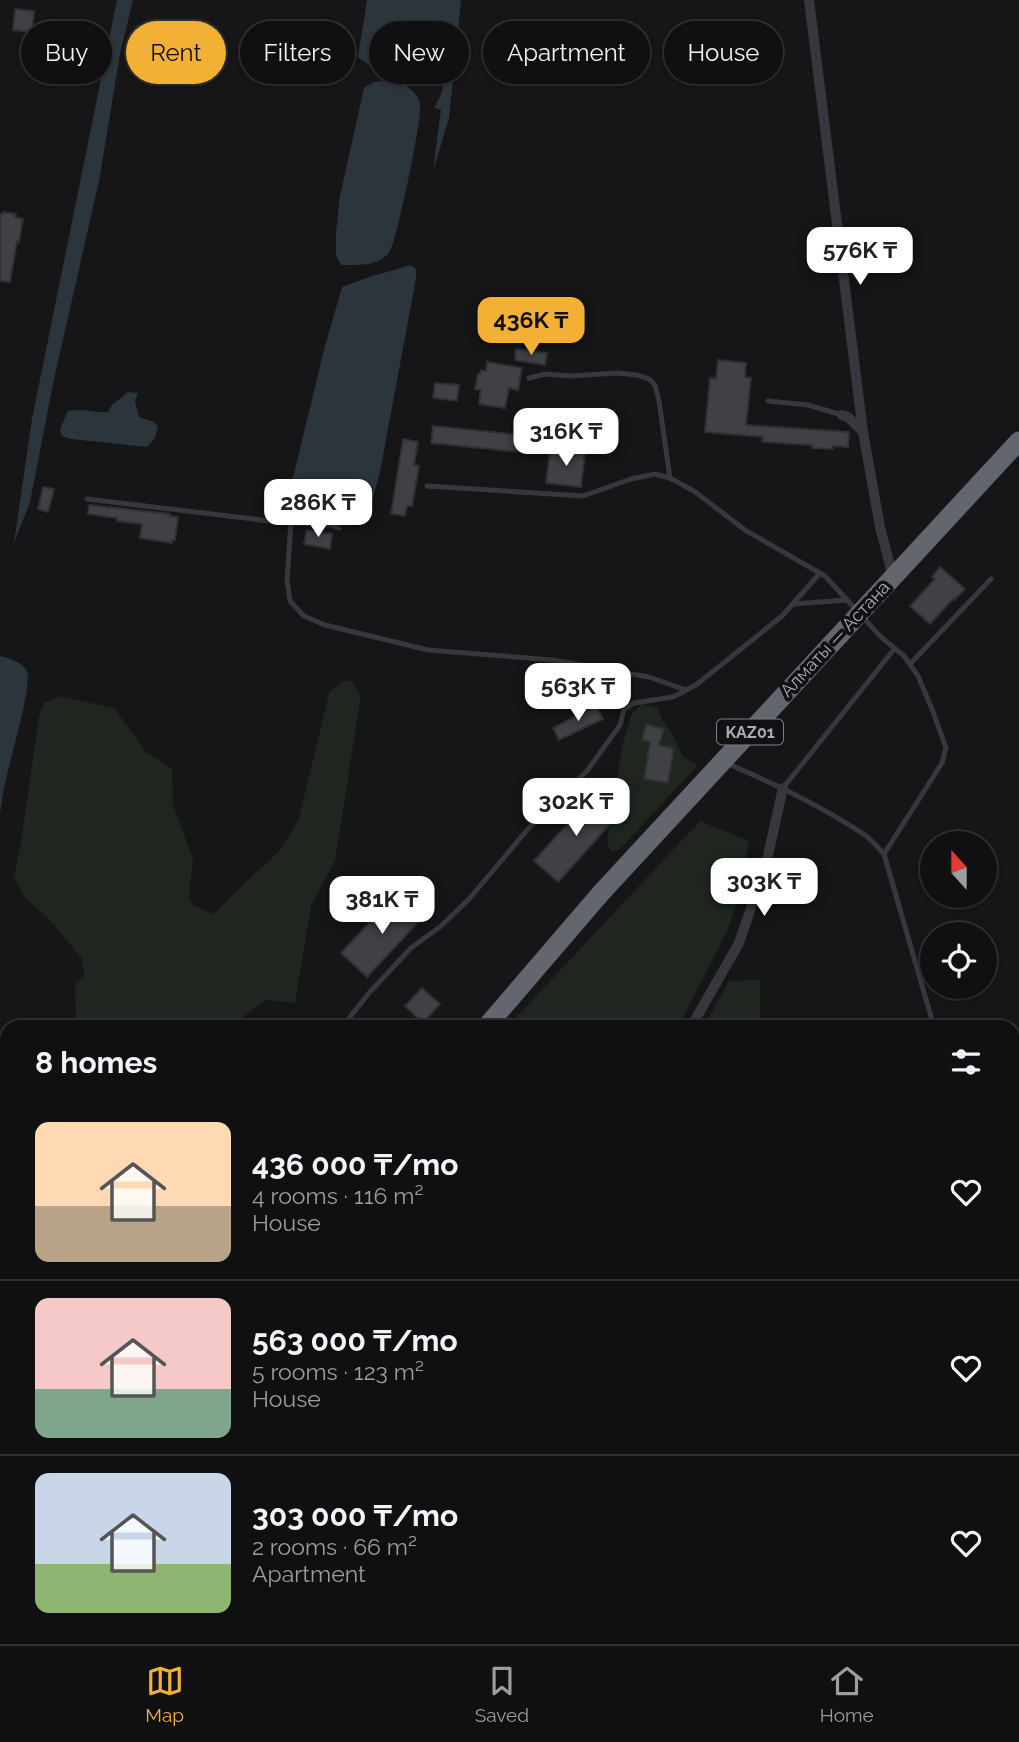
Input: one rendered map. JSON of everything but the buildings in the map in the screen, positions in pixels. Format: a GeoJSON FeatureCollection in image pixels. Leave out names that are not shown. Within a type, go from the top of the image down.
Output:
{"type":"FeatureCollection","features":[{"type":"Feature","properties":{"kind":"highway","name":"Алматы — Астана"},"geometry":{"type":"LineString","coordinates":[[492,1020],[601,893],[722,761],[853,607],[893,577],[1019,441]]}},
{"type":"Feature","properties":{"kind":"street"},"geometry":{"type":"LineString","coordinates":[[809,0],[863,432],[880,527],[893,577]]}},
{"type":"Feature","properties":{"kind":"street"},"geometry":{"type":"LineString","coordinates":[[842,415],[848,417],[863,432]]}},
{"type":"Feature","properties":{"kind":"street"},"geometry":{"type":"LineString","coordinates":[[695,1020],[739,943],[766,864],[783,788]]}},
{"type":"Feature","properties":{"kind":"lane"},"geometry":{"type":"LineString","coordinates":[[529,378],[545,374],[570,376],[618,373],[649,379],[655,385],[659,401],[670,478]]}},
{"type":"Feature","properties":{"kind":"lane"},"geometry":{"type":"LineString","coordinates":[[768,401],[808,405],[842,415]]}},
{"type":"Feature","properties":{"kind":"lane"},"geometry":{"type":"LineString","coordinates":[[427,486],[583,496],[631,479],[655,474],[670,478],[694,491],[745,530],[825,576],[881,637],[904,656],[918,676],[946,748],[942,763],[884,854]]}},
{"type":"Feature","properties":{"kind":"lane"},"geometry":{"type":"LineString","coordinates":[[88,499],[339,528]]}},
{"type":"Feature","properties":{"kind":"lane"},"geometry":{"type":"LineString","coordinates":[[291,522],[287,580],[290,601],[304,616],[325,625],[428,650],[554,660],[649,677],[685,690]]}},
{"type":"Feature","properties":{"kind":"lane"},"geometry":{"type":"LineString","coordinates":[[348,1020],[411,948],[441,926],[469,899],[528,829],[587,771],[620,725],[624,709],[634,703],[673,697],[696,685],[782,616],[820,573]]}},
{"type":"Feature","properties":{"kind":"lane"},"geometry":{"type":"LineString","coordinates":[[909,664],[991,579]]}},
{"type":"Feature","properties":{"kind":"lane"},"geometry":{"type":"LineString","coordinates":[[793,604],[853,607]]}},
{"type":"Feature","properties":{"kind":"lane"},"geometry":{"type":"LineString","coordinates":[[783,788],[895,648]]}},
{"type":"Feature","properties":{"kind":"lane"},"geometry":{"type":"LineString","coordinates":[[722,761],[783,788],[867,836],[884,854],[932,1020]]}},
{"type":"Feature","properties":{"kind":"shaded area"},"geometry":{"type":"Polygon","coordinates":[[[117,0],[133,0],[126,21],[99,181],[54,379],[30,502],[14,543],[32,419],[100,84],[112,84],[112,25],[117,0]]]}},
{"type":"Feature","properties":{"kind":"shaded area"},"geometry":{"type":"Polygon","coordinates":[[[367,0],[461,0],[459,21],[369,21],[369,64],[358,57],[367,0]]]}},
{"type":"Feature","properties":{"kind":"shaded area"},"geometry":{"type":"Polygon","coordinates":[[[371,84],[402,84],[418,99],[420,113],[403,203],[390,251],[379,261],[341,265],[336,255],[340,196],[364,88],[371,84]]]}},
{"type":"Feature","properties":{"kind":"shaded area"},"geometry":{"type":"Polygon","coordinates":[[[442,84],[452,84],[449,118],[433,171],[441,110],[434,108],[442,84]]]}},
{"type":"Feature","properties":{"kind":"shaded area"},"geometry":{"type":"Polygon","coordinates":[[[411,265],[416,269],[416,278],[380,472],[371,506],[359,501],[316,499],[305,511],[297,511],[288,498],[342,287],[411,265]]]}},
{"type":"Feature","properties":{"kind":"shaded area"},"geometry":{"type":"Polygon","coordinates":[[[128,392],[138,393],[135,401],[139,417],[158,426],[155,438],[147,447],[62,436],[60,429],[68,411],[108,412],[112,405],[128,392]]]}},
{"type":"Feature","properties":{"kind":"shaded area"},"geometry":{"type":"Polygon","coordinates":[[[0,656],[23,666],[28,680],[0,813],[0,656]]]}},
{"type":"Feature","properties":{"kind":"shaded area"},"geometry":{"type":"Polygon","coordinates":[[[342,681],[351,681],[361,695],[335,861],[311,906],[295,1003],[265,1000],[237,1020],[76,1020],[75,984],[84,976],[82,959],[48,918],[24,897],[14,876],[39,716],[44,703],[59,696],[114,708],[146,752],[172,769],[173,805],[193,859],[189,895],[193,905],[213,914],[282,848],[299,818],[329,693],[342,681]]]}},
{"type":"Feature","properties":{"kind":"shaded area"},"geometry":{"type":"Polygon","coordinates":[[[642,704],[658,708],[683,757],[698,765],[620,849],[611,852],[607,842],[623,742],[632,713],[642,704]]]}},
{"type":"Feature","properties":{"kind":"shaded area"},"geometry":{"type":"Polygon","coordinates":[[[700,821],[749,841],[741,890],[727,932],[682,1020],[514,1020],[700,821]]]}},
{"type":"Feature","properties":{"kind":"shaded area"},"geometry":{"type":"Polygon","coordinates":[[[760,980],[760,1020],[708,1020],[729,981],[760,980]]]}}]}
